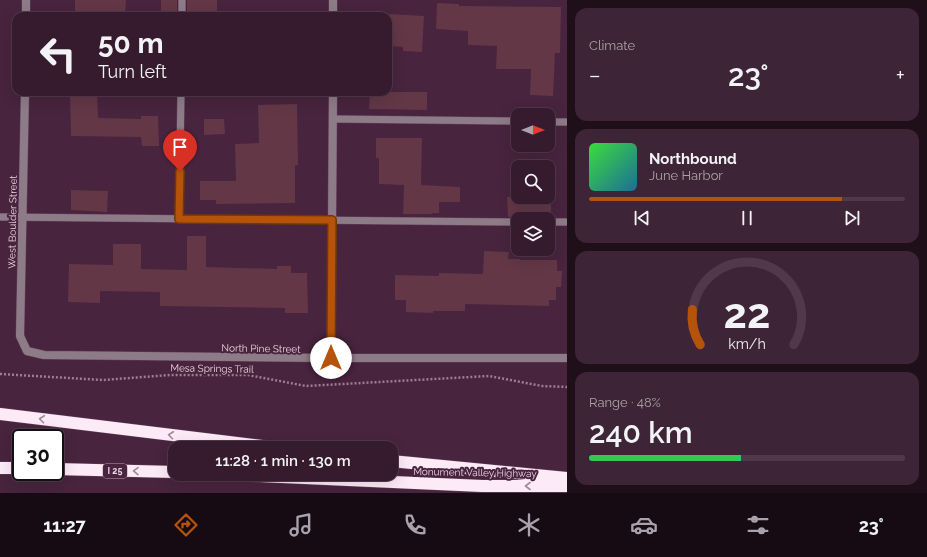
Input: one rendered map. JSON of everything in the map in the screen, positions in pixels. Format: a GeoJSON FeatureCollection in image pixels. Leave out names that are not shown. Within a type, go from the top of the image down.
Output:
{"type":"FeatureCollection","features":[{"type":"Feature","properties":{"kind":"highway"},"geometry":{"type":"LineString","coordinates":[[0,414],[222,441]]}},
{"type":"Feature","properties":{"kind":"highway"},"geometry":{"type":"LineString","coordinates":[[398,461],[567,478]]}},
{"type":"Feature","properties":{"kind":"highway"},"geometry":{"type":"LineString","coordinates":[[0,468],[12,468]]}},
{"type":"Feature","properties":{"kind":"highway","name":"I 25"},"geometry":{"type":"LineString","coordinates":[[64,469],[168,472]]}},
{"type":"Feature","properties":{"kind":"highway","name":"Monument Valley Highway"},"geometry":{"type":"LineString","coordinates":[[371,481],[482,486],[567,486]]}},
{"type":"Feature","properties":{"kind":"street"},"geometry":{"type":"LineString","coordinates":[[26,0],[26,12]]}},
{"type":"Feature","properties":{"kind":"street"},"geometry":{"type":"LineString","coordinates":[[333,0],[333,12]]}},
{"type":"Feature","properties":{"kind":"street","name":"West Boulder Street"},"geometry":{"type":"LineString","coordinates":[[25,96],[20,336],[27,351]]}},
{"type":"Feature","properties":{"kind":"street"},"geometry":{"type":"LineString","coordinates":[[331,358],[333,96]]}},
{"type":"Feature","properties":{"kind":"street","name":"North Pine Street"},"geometry":{"type":"LineString","coordinates":[[27,351],[44,355],[331,358],[567,358]]}},
{"type":"Feature","properties":{"kind":"lane"},"geometry":{"type":"LineString","coordinates":[[182,0],[182,12]]}},
{"type":"Feature","properties":{"kind":"lane"},"geometry":{"type":"LineString","coordinates":[[179,219],[181,96]]}},
{"type":"Feature","properties":{"kind":"lane"},"geometry":{"type":"LineString","coordinates":[[333,119],[511,121]]}},
{"type":"Feature","properties":{"kind":"lane"},"geometry":{"type":"LineString","coordinates":[[555,122],[567,122]]}},
{"type":"Feature","properties":{"kind":"lane"},"geometry":{"type":"LineString","coordinates":[[0,217],[511,222]]}},
{"type":"Feature","properties":{"kind":"lane"},"geometry":{"type":"LineString","coordinates":[[555,222],[567,222]]}},
{"type":"Feature","properties":{"kind":"path","name":"Mesa Springs Trail"},"geometry":{"type":"LineString","coordinates":[[0,374],[103,380],[170,375],[248,375],[306,386],[489,376],[542,386],[567,387]]}},
{"type":"Feature","properties":{"kind":"building"},"geometry":{"type":"Polygon","coordinates":[[[75,0],[126,0],[125,12],[75,12],[75,0]]]}},
{"type":"Feature","properties":{"kind":"building"},"geometry":{"type":"Polygon","coordinates":[[[161,0],[177,0],[177,12],[161,12],[161,0]]]}},
{"type":"Feature","properties":{"kind":"building"},"geometry":{"type":"Polygon","coordinates":[[[187,0],[217,0],[217,12],[187,12],[187,0]]]}},
{"type":"Feature","properties":{"kind":"building"},"geometry":{"type":"Polygon","coordinates":[[[437,3],[459,4],[459,6],[561,7],[560,53],[555,53],[553,96],[530,95],[531,69],[496,69],[497,46],[468,45],[468,31],[436,29],[437,3]]]}},
{"type":"Feature","properties":{"kind":"building"},"geometry":{"type":"Polygon","coordinates":[[[392,14],[424,16],[422,52],[403,51],[403,47],[392,46],[392,14]]]}},
{"type":"Feature","properties":{"kind":"building"},"geometry":{"type":"Polygon","coordinates":[[[392,92],[427,92],[427,110],[369,109],[370,96],[392,96],[392,92]]]}},
{"type":"Feature","properties":{"kind":"building"},"geometry":{"type":"Polygon","coordinates":[[[70,96],[97,96],[98,118],[141,119],[141,116],[158,116],[159,146],[142,146],[141,137],[71,136],[70,96]]]}},
{"type":"Feature","properties":{"kind":"building"},"geometry":{"type":"Polygon","coordinates":[[[297,104],[298,165],[295,165],[295,203],[216,204],[216,200],[200,200],[200,181],[236,181],[235,144],[259,143],[258,105],[297,104]]]}},
{"type":"Feature","properties":{"kind":"building"},"geometry":{"type":"Polygon","coordinates":[[[204,119],[224,119],[225,134],[204,135],[204,119]]]}},
{"type":"Feature","properties":{"kind":"building"},"geometry":{"type":"Polygon","coordinates":[[[376,138],[422,138],[421,185],[460,187],[460,202],[439,202],[439,213],[403,214],[404,185],[379,184],[379,158],[376,158],[376,138]]]}},
{"type":"Feature","properties":{"kind":"building"},"geometry":{"type":"Polygon","coordinates":[[[71,190],[108,191],[107,212],[71,210],[71,190]]]}},
{"type":"Feature","properties":{"kind":"building"},"geometry":{"type":"Polygon","coordinates":[[[507,197],[511,197],[511,204],[551,204],[551,212],[511,212],[511,217],[508,217],[507,197]]]}},
{"type":"Feature","properties":{"kind":"building"},"geometry":{"type":"Polygon","coordinates":[[[187,236],[206,236],[206,267],[277,269],[277,266],[291,266],[291,273],[307,273],[308,313],[285,313],[285,308],[160,306],[160,292],[100,291],[100,303],[68,302],[69,264],[113,265],[113,244],[141,244],[141,269],[187,270],[187,236]]]}},
{"type":"Feature","properties":{"kind":"building"},"geometry":{"type":"Polygon","coordinates":[[[484,251],[509,252],[508,259],[557,260],[557,271],[562,271],[561,287],[556,287],[556,300],[549,300],[549,306],[465,304],[465,311],[433,311],[433,313],[406,312],[406,300],[395,300],[395,275],[439,276],[439,273],[483,274],[484,251]]]}},
{"type":"Feature","properties":{"kind":"route"},"geometry":{"type":"LineString","coordinates":[[180,171],[179,219],[332,220],[331,358]]}}]}
